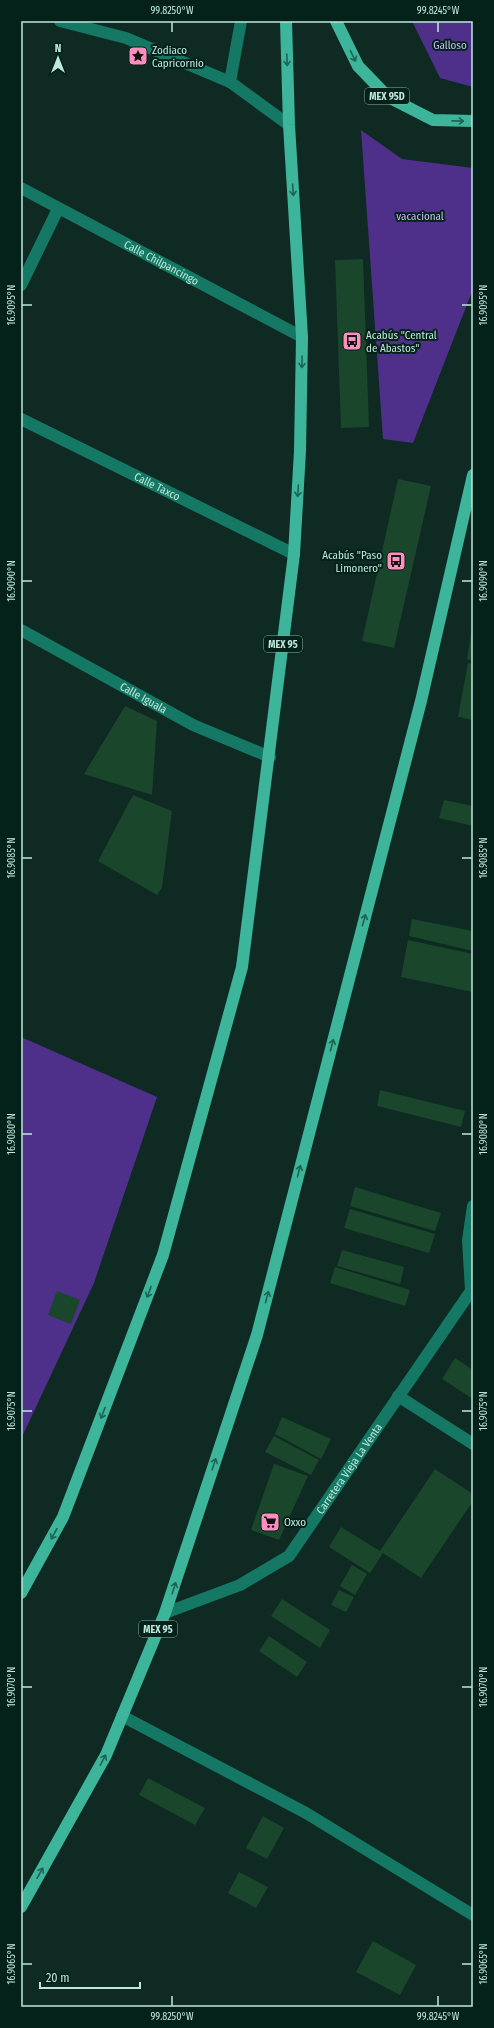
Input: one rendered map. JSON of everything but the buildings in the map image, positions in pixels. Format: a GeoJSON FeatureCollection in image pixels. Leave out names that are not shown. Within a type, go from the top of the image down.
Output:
{"type":"FeatureCollection","features":[{"type":"Feature","properties":{"kind":"highway","name":"MEX 95"},"geometry":{"type":"LineString","coordinates":[[21,1594],[63,1517],[163,1255],[242,967],[270,757],[294,554],[300,451],[302,337],[289,125],[286,21]]}},
{"type":"Feature","properties":{"kind":"highway","name":"MEX 95D"},"geometry":{"type":"LineString","coordinates":[[336,21],[358,66],[388,97],[433,120],[473,121]]}},
{"type":"Feature","properties":{"kind":"highway","name":"MEX 95"},"geometry":{"type":"LineString","coordinates":[[21,1908],[106,1755],[165,1613],[257,1335],[421,701],[473,475]]}},
{"type":"Feature","properties":{"kind":"street"},"geometry":{"type":"LineString","coordinates":[[60,21],[126,38],[230,82],[289,125]]}},
{"type":"Feature","properties":{"kind":"street"},"geometry":{"type":"LineString","coordinates":[[230,82],[241,21]]}},
{"type":"Feature","properties":{"kind":"street","name":"Calle Chilpancingo"},"geometry":{"type":"LineString","coordinates":[[21,188],[58,209],[302,337]]}},
{"type":"Feature","properties":{"kind":"street"},"geometry":{"type":"LineString","coordinates":[[21,285],[58,209]]}},
{"type":"Feature","properties":{"kind":"street","name":"Calle Taxco"},"geometry":{"type":"LineString","coordinates":[[21,418],[294,554]]}},
{"type":"Feature","properties":{"kind":"street","name":"Calle Iguala"},"geometry":{"type":"LineString","coordinates":[[21,630],[192,724],[270,757]]}},
{"type":"Feature","properties":{"kind":"street"},"geometry":{"type":"LineString","coordinates":[[472,1289],[468,1240],[473,1206]]}},
{"type":"Feature","properties":{"kind":"street","name":"Carretera Vieja La Venta"},"geometry":{"type":"LineString","coordinates":[[165,1613],[240,1585],[289,1556],[472,1289]]}},
{"type":"Feature","properties":{"kind":"street"},"geometry":{"type":"LineString","coordinates":[[398,1396],[473,1444]]}},
{"type":"Feature","properties":{"kind":"street"},"geometry":{"type":"LineString","coordinates":[[122,1716],[306,1813],[473,1915]]}},
{"type":"Feature","properties":{"kind":"green space","name":"Galloso"},"geometry":{"type":"Polygon","coordinates":[[[412,21],[473,21],[473,87],[440,78],[412,21]]]}},
{"type":"Feature","properties":{"kind":"green space","name":"vacacional"},"geometry":{"type":"Polygon","coordinates":[[[361,130],[402,159],[473,168],[473,289],[413,443],[383,439],[361,130]]]}},
{"type":"Feature","properties":{"kind":"green space"},"geometry":{"type":"Polygon","coordinates":[[[21,1037],[157,1097],[94,1283],[21,1439],[21,1037]]]}},
{"type":"Feature","properties":{"kind":"place","name":"Zodiaco Capricornio"},"geometry":{"type":"Point","coordinates":[138,56]}},
{"type":"Feature","properties":{"kind":"place","name":"Acabús \"Central de Abastos\""},"geometry":{"type":"Point","coordinates":[352,341]}},
{"type":"Feature","properties":{"kind":"place","name":"Acabús \"Paso Limonero\""},"geometry":{"type":"Point","coordinates":[396,561]}},
{"type":"Feature","properties":{"kind":"place","name":"Oxxo"},"geometry":{"type":"Point","coordinates":[270,1522]}}]}
